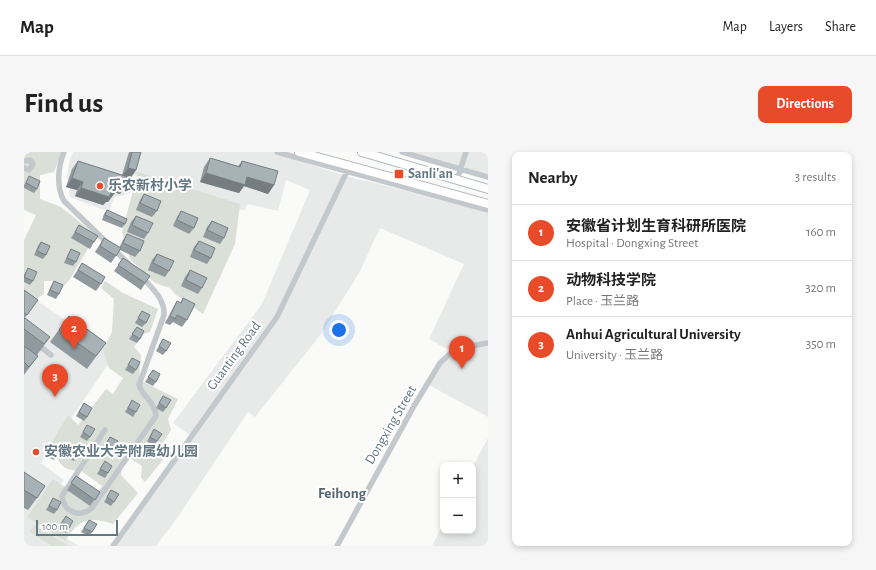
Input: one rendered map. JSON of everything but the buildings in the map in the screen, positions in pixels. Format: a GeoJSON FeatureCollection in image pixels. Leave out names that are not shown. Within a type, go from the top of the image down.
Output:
{"type":"FeatureCollection","features":[{"type":"Feature","properties":{"kind":"highway"},"geometry":{"type":"LineString","coordinates":[[299,152],[349,169],[488,204]]}},
{"type":"Feature","properties":{"kind":"highway"},"geometry":{"type":"LineString","coordinates":[[362,152],[488,189]]}},
{"type":"Feature","properties":{"kind":"street"},"geometry":{"type":"LineString","coordinates":[[64,152],[60,173],[59,192],[64,201],[135,269]]}},
{"type":"Feature","properties":{"kind":"street"},"geometry":{"type":"LineString","coordinates":[[277,152],[349,169],[488,210]]}},
{"type":"Feature","properties":{"kind":"street"},"geometry":{"type":"LineString","coordinates":[[402,152],[488,177]]}},
{"type":"Feature","properties":{"kind":"street"},"geometry":{"type":"LineString","coordinates":[[457,180],[466,152]]}},
{"type":"Feature","properties":{"kind":"street"},"geometry":{"type":"LineString","coordinates":[[24,161],[30,160],[33,164],[30,170],[24,168]]}},
{"type":"Feature","properties":{"kind":"street","name":"Guanting Road"},"geometry":{"type":"LineString","coordinates":[[112,546],[277,317],[349,169]]}},
{"type":"Feature","properties":{"kind":"street"},"geometry":{"type":"LineString","coordinates":[[105,430],[62,496],[63,502],[73,513],[87,513],[92,508],[156,416],[155,409],[141,391],[139,385],[165,309],[157,293],[140,275]]}},
{"type":"Feature","properties":{"kind":"street"},"geometry":{"type":"LineString","coordinates":[[29,338],[51,355]]}},
{"type":"Feature","properties":{"kind":"street","name":"Dongxing Street"},"geometry":{"type":"LineString","coordinates":[[337,546],[414,406],[440,363],[455,349],[488,343]]}},
{"type":"Feature","properties":{"kind":"shaded area"},"geometry":{"type":"Polygon","coordinates":[[[24,152],[62,152],[54,172],[40,175],[40,199],[61,207],[96,235],[70,279],[62,288],[52,281],[44,281],[44,294],[30,302],[24,298],[24,240],[36,215],[24,210],[24,152]]]}},
{"type":"Feature","properties":{"kind":"shaded area"},"geometry":{"type":"Polygon","coordinates":[[[73,152],[273,152],[346,176],[488,211],[488,417],[427,384],[440,363],[452,352],[429,339],[464,264],[380,228],[359,273],[321,334],[255,417],[248,412],[177,518],[156,546],[113,546],[190,435],[173,423],[262,304],[310,190],[286,180],[278,211],[247,204],[245,211],[133,175],[130,193],[114,198],[109,212],[70,197],[67,179],[69,163],[73,152]]]}},
{"type":"Feature","properties":{"kind":"shaded area"},"geometry":{"type":"Polygon","coordinates":[[[402,152],[488,152],[488,177],[402,152]]]}},
{"type":"Feature","properties":{"kind":"shaded area"},"geometry":{"type":"Polygon","coordinates":[[[138,172],[240,204],[235,244],[203,314],[176,295],[170,288],[155,283],[130,259],[122,232],[138,172]]]}},
{"type":"Feature","properties":{"kind":"shaded area"},"geometry":{"type":"Polygon","coordinates":[[[105,281],[123,293],[158,309],[150,332],[143,334],[134,347],[141,355],[139,380],[178,399],[168,419],[171,430],[159,449],[166,456],[145,482],[141,478],[142,466],[125,455],[122,461],[121,475],[138,493],[113,524],[97,520],[85,521],[75,528],[65,541],[27,517],[53,479],[89,503],[102,486],[80,470],[64,467],[58,460],[50,445],[68,415],[78,425],[106,389],[113,394],[123,378],[109,368],[103,350],[112,332],[114,299],[101,288],[105,281]]]}},
{"type":"Feature","properties":{"kind":"shaded area"},"geometry":{"type":"Polygon","coordinates":[[[24,292],[115,354],[41,463],[64,480],[34,519],[79,546],[24,546],[24,292]]]}},
{"type":"Feature","properties":{"kind":"shaded area"},"geometry":{"type":"Polygon","coordinates":[[[488,438],[488,546],[432,546],[440,530],[440,534],[476,534],[475,462],[488,438]]]}},
{"type":"Feature","properties":{"kind":"shaded area"},"geometry":{"type":"Polygon","coordinates":[[[34,525],[69,546],[52,546],[30,532],[34,525]]]}},
{"type":"Feature","properties":{"kind":"place","name":"Sanli'an"},"geometry":{"type":"Point","coordinates":[399,174]}},
{"type":"Feature","properties":{"kind":"place","name":"乐农新村小学"},"geometry":{"type":"Point","coordinates":[100,186]}},
{"type":"Feature","properties":{"kind":"place","name":"动物科技学院"},"geometry":{"type":"Point","coordinates":[74,349]}},
{"type":"Feature","properties":{"kind":"place","name":"安徽省计划生育科研所医院"},"geometry":{"type":"Point","coordinates":[462,369]}},
{"type":"Feature","properties":{"kind":"place","name":"Anhui Agricultural University"},"geometry":{"type":"Point","coordinates":[55,397]}},
{"type":"Feature","properties":{"kind":"place","name":"安徽农业大学附属幼儿园"},"geometry":{"type":"Point","coordinates":[36,452]}},
{"type":"Feature","properties":{"kind":"district","name":"Feihong"},"geometry":{"type":"Point","coordinates":[342,493]}}]}
